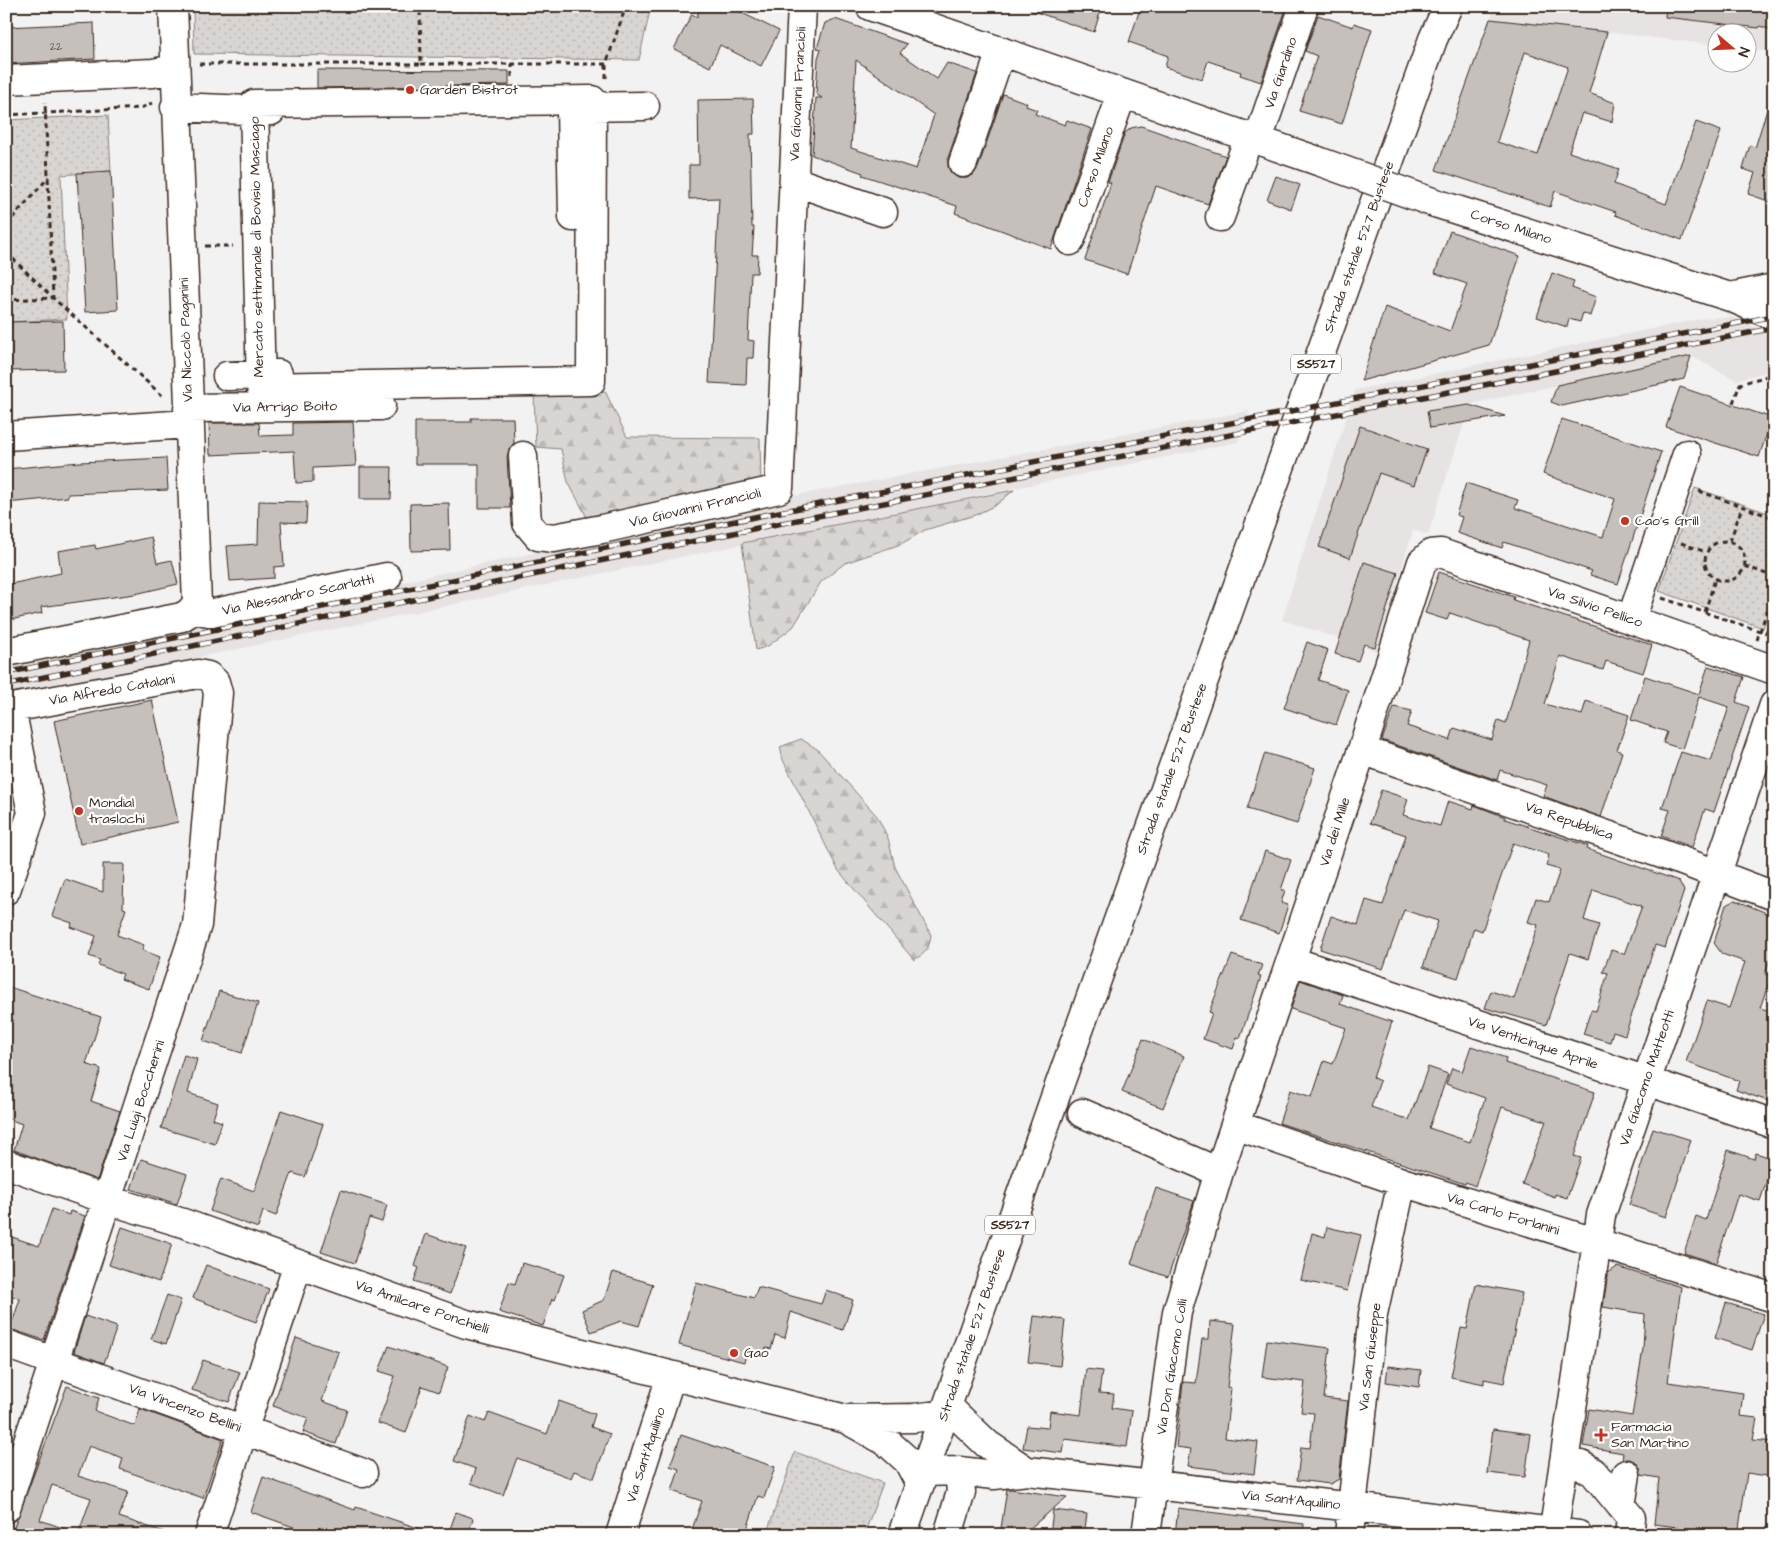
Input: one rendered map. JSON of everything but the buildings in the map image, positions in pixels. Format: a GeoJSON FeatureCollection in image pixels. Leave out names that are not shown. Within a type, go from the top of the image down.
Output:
{"type":"FeatureCollection","features":[{"type":"Feature","properties":{"kind":"street","name":"Via Niccolò Paganini"},"geometry":{"type":"LineString","coordinates":[[173,6],[182,67],[165,105],[189,416],[198,598],[193,609]]}},
{"type":"Feature","properties":{"kind":"street","name":"Via Giovanni Francioli"},"geometry":{"type":"LineString","coordinates":[[523,456],[527,523],[538,536],[554,538],[602,529],[779,489],[802,6]]}},
{"type":"Feature","properties":{"kind":"street","name":"Corso Milano"},"geometry":{"type":"LineString","coordinates":[[870,6],[1435,202],[1730,297],[1774,316]]}},
{"type":"Feature","properties":{"kind":"street","name":"Via Giardino"},"geometry":{"type":"LineString","coordinates":[[1253,138],[1304,6]]}},
{"type":"Feature","properties":{"kind":"street","name":"Strada statale 527 Bustese"},"geometry":{"type":"LineString","coordinates":[[902,1535],[1054,1100],[1321,349],[1433,40],[1448,6]]}},
{"type":"Feature","properties":{"kind":"street"},"geometry":{"type":"LineString","coordinates":[[963,163],[1001,50]]}},
{"type":"Feature","properties":{"kind":"street"},"geometry":{"type":"LineString","coordinates":[[6,80],[153,74],[182,67]]}},
{"type":"Feature","properties":{"kind":"street","name":"Corso Milano"},"geometry":{"type":"LineString","coordinates":[[1070,241],[1122,94]]}},
{"type":"Feature","properties":{"kind":"street","name":"Mercato settimanale di Bovisio Masciago"},"geometry":{"type":"LineString","coordinates":[[592,100],[581,107],[591,381],[261,387],[265,374],[257,245],[259,111],[254,104],[592,100]]}},
{"type":"Feature","properties":{"kind":"street"},"geometry":{"type":"LineString","coordinates":[[165,105],[259,111],[265,374],[227,376]]}},
{"type":"Feature","properties":{"kind":"street"},"geometry":{"type":"LineString","coordinates":[[581,107],[645,106]]}},
{"type":"Feature","properties":{"kind":"street"},"geometry":{"type":"LineString","coordinates":[[1220,217],[1253,138]]}},
{"type":"Feature","properties":{"kind":"street","name":"Via Giovanni Francioli"},"geometry":{"type":"LineString","coordinates":[[794,181],[883,212]]}},
{"type":"Feature","properties":{"kind":"street"},"geometry":{"type":"LineString","coordinates":[[1730,297],[1774,288]]}},
{"type":"Feature","properties":{"kind":"street","name":"Via Arrigo Boito"},"geometry":{"type":"LineString","coordinates":[[6,436],[162,426],[189,416],[381,406]]}},
{"type":"Feature","properties":{"kind":"street"},"geometry":{"type":"LineString","coordinates":[[1631,620],[1687,454]]}},
{"type":"Feature","properties":{"kind":"street","name":"Via Silvio Pellico"},"geometry":{"type":"LineString","coordinates":[[1420,566],[1431,554],[1441,553],[1762,666]]}},
{"type":"Feature","properties":{"kind":"street","name":"Via dei Mille"},"geometry":{"type":"LineString","coordinates":[[1245,1095],[1362,750],[1420,566]]}},
{"type":"Feature","properties":{"kind":"street","name":"Via Alessandro Scarlatti"},"geometry":{"type":"LineString","coordinates":[[6,652],[182,617],[193,609],[214,612],[387,577]]}},
{"type":"Feature","properties":{"kind":"street","name":"Via Alfredo Catalani"},"geometry":{"type":"LineString","coordinates":[[9,709],[198,674],[208,676],[215,682]]}},
{"type":"Feature","properties":{"kind":"street","name":"Via Luigi Boccherini"},"geometry":{"type":"LineString","coordinates":[[6,1508],[56,1362],[197,924],[218,702],[215,682]]}},
{"type":"Feature","properties":{"kind":"street","name":"Via Giacomo Matteotti"},"geometry":{"type":"LineString","coordinates":[[1562,1533],[1564,1462],[1601,1216],[1774,705]]}},
{"type":"Feature","properties":{"kind":"street"},"geometry":{"type":"LineString","coordinates":[[6,890],[32,813],[9,709]]}},
{"type":"Feature","properties":{"kind":"street","name":"Via Repubblica"},"geometry":{"type":"LineString","coordinates":[[1362,750],[1774,896]]}},
{"type":"Feature","properties":{"kind":"street","name":"Via Venticinque Aprile"},"geometry":{"type":"LineString","coordinates":[[1292,961],[1774,1124]]}},
{"type":"Feature","properties":{"kind":"street","name":"Via Don Giacomo Colli"},"geometry":{"type":"LineString","coordinates":[[1146,1535],[1177,1312],[1219,1172],[1245,1095]]}},
{"type":"Feature","properties":{"kind":"street"},"geometry":{"type":"LineString","coordinates":[[1082,1113],[1219,1172]]}},
{"type":"Feature","properties":{"kind":"street","name":"Via Carlo Forlanini"},"geometry":{"type":"LineString","coordinates":[[1235,1125],[1402,1182],[1774,1298]]}},
{"type":"Feature","properties":{"kind":"street","name":"Via Amilcare Ponchielli"},"geometry":{"type":"LineString","coordinates":[[6,1164],[108,1200],[183,1223],[466,1324],[846,1420],[914,1418],[946,1410]]}},
{"type":"Feature","properties":{"kind":"street","name":"Via San Giuseppe"},"geometry":{"type":"LineString","coordinates":[[1349,1535],[1373,1314],[1402,1182]]}},
{"type":"Feature","properties":{"kind":"street"},"geometry":{"type":"LineString","coordinates":[[209,1535],[298,1264]]}},
{"type":"Feature","properties":{"kind":"street","name":"Via Vincenzo Bellini"},"geometry":{"type":"LineString","coordinates":[[6,1344],[363,1473]]}},
{"type":"Feature","properties":{"kind":"street","name":"Via Sant'Aquilino"},"geometry":{"type":"LineString","coordinates":[[620,1535],[672,1376]]}},
{"type":"Feature","properties":{"kind":"street","name":"Via Sant'Aquilino"},"geometry":{"type":"LineString","coordinates":[[946,1410],[987,1444],[1027,1471]]}},
{"type":"Feature","properties":{"kind":"street","name":"Via Amilcare Ponchielli"},"geometry":{"type":"LineString","coordinates":[[846,1420],[894,1448],[922,1478]]}},
{"type":"Feature","properties":{"kind":"street"},"geometry":{"type":"LineString","coordinates":[[1564,1462],[1581,1464],[1593,1472],[1631,1518],[1629,1535]]}},
{"type":"Feature","properties":{"kind":"street"},"geometry":{"type":"LineString","coordinates":[[948,1535],[961,1492],[959,1471]]}},
{"type":"Feature","properties":{"kind":"street","name":"Via Sant'Aquilino"},"geometry":{"type":"LineString","coordinates":[[922,1478],[959,1471],[994,1475],[1027,1471],[1353,1507],[1562,1533]]}},
{"type":"Feature","properties":{"kind":"street"},"geometry":{"type":"LineString","coordinates":[[1621,1506],[1626,1474]]}},
{"type":"Feature","properties":{"kind":"path"},"geometry":{"type":"LineString","coordinates":[[420,6],[421,64]]}},
{"type":"Feature","properties":{"kind":"path"},"geometry":{"type":"LineString","coordinates":[[182,67],[606,64],[626,6]]}},
{"type":"Feature","properties":{"kind":"path"},"geometry":{"type":"LineString","coordinates":[[45,79],[53,298]]}},
{"type":"Feature","properties":{"kind":"path"},"geometry":{"type":"LineString","coordinates":[[6,115],[165,105]]}},
{"type":"Feature","properties":{"kind":"path"},"geometry":{"type":"LineString","coordinates":[[6,225],[49,177]]}},
{"type":"Feature","properties":{"kind":"path"},"geometry":{"type":"LineString","coordinates":[[204,246],[257,245]]}},
{"type":"Feature","properties":{"kind":"path"},"geometry":{"type":"LineString","coordinates":[[6,252],[53,298],[172,403],[162,412],[162,426]]}},
{"type":"Feature","properties":{"kind":"path"},"geometry":{"type":"LineString","coordinates":[[6,300],[53,298]]}},
{"type":"Feature","properties":{"kind":"path"},"geometry":{"type":"LineString","coordinates":[[1733,403],[1740,384],[1774,374]]}},
{"type":"Feature","properties":{"kind":"path"},"geometry":{"type":"LineString","coordinates":[[1677,484],[1774,518]]}},
{"type":"Feature","properties":{"kind":"path"},"geometry":{"type":"LineString","coordinates":[[1730,541],[1742,507]]}},
{"type":"Feature","properties":{"kind":"path"},"geometry":{"type":"LineString","coordinates":[[1721,540],[1730,541],[1743,550],[1745,566],[1742,572],[1733,580],[1721,581],[1715,579],[1705,567],[1706,552],[1712,545],[1721,540]]}},
{"type":"Feature","properties":{"kind":"path"},"geometry":{"type":"LineString","coordinates":[[1745,566],[1774,577]]}},
{"type":"Feature","properties":{"kind":"path"},"geometry":{"type":"LineString","coordinates":[[1705,612],[1715,579]]}},
{"type":"Feature","properties":{"kind":"path"},"geometry":{"type":"LineString","coordinates":[[1641,590],[1766,633],[1774,641]]}},
{"type":"Feature","properties":{"kind":"path"},"geometry":{"type":"LineString","coordinates":[[1762,666],[1760,631],[1774,591]]}},
{"type":"Feature","properties":{"kind":"path"},"geometry":{"type":"LineString","coordinates":[[1766,633],[1774,611]]}},
{"type":"Feature","properties":{"kind":"shaded area"},"geometry":{"type":"Polygon","coordinates":[[[1497,6],[1774,6],[1774,52],[1758,50],[1758,22],[1708,22],[1708,44],[1490,19],[1497,6]]]}},
{"type":"Feature","properties":{"kind":"shaded area"},"geometry":{"type":"Polygon","coordinates":[[[1731,317],[1774,335],[1774,370],[1736,380],[1691,356],[1462,406],[1464,423],[1428,535],[1413,530],[1377,651],[1282,620],[1355,390],[1705,318],[1731,317]]]}},
{"type":"Feature","properties":{"kind":"shaded area"},"geometry":{"type":"Polygon","coordinates":[[[1249,411],[1238,442],[6,697],[6,662],[393,584],[792,496],[1249,411]]]}},
{"type":"Feature","properties":{"kind":"green space"},"geometry":{"type":"Polygon","coordinates":[[[193,6],[651,6],[639,60],[194,54],[193,6]]]}},
{"type":"Feature","properties":{"kind":"green space"},"geometry":{"type":"Polygon","coordinates":[[[108,115],[111,171],[61,175],[67,319],[6,322],[6,120],[108,115]]]}},
{"type":"Feature","properties":{"kind":"green space"},"geometry":{"type":"Polygon","coordinates":[[[605,391],[627,437],[760,438],[761,486],[589,521],[568,482],[561,449],[536,447],[534,395],[605,391]]]}},
{"type":"Feature","properties":{"kind":"green space"},"geometry":{"type":"Polygon","coordinates":[[[1695,488],[1774,515],[1774,598],[1763,628],[1659,591],[1695,488]]]}},
{"type":"Feature","properties":{"kind":"green space"},"geometry":{"type":"Polygon","coordinates":[[[1014,490],[996,505],[975,515],[925,530],[901,544],[845,563],[821,582],[793,627],[768,646],[756,650],[742,543],[1014,490]]]}},
{"type":"Feature","properties":{"kind":"green space"},"geometry":{"type":"Polygon","coordinates":[[[801,739],[817,749],[877,816],[888,838],[895,867],[931,935],[926,950],[914,960],[838,870],[783,760],[780,747],[801,739]]]}},
{"type":"Feature","properties":{"kind":"green space"},"geometry":{"type":"Polygon","coordinates":[[[795,1452],[883,1483],[864,1535],[766,1535],[795,1452]]]}},
{"type":"Feature","properties":{"kind":"railway"},"geometry":{"type":"LineString","coordinates":[[6,673],[764,515],[1774,316]]}},
{"type":"Feature","properties":{"kind":"railway"},"geometry":{"type":"LineString","coordinates":[[6,685],[767,526],[1774,328]]}},
{"type":"Feature","properties":{"kind":"place","name":"Garden Bistrot"},"geometry":{"type":"Point","coordinates":[410,90]}},
{"type":"Feature","properties":{"kind":"place","name":"Cao's Grill"},"geometry":{"type":"Point","coordinates":[1625,521]}},
{"type":"Feature","properties":{"kind":"place","name":"Mondial traslochi"},"geometry":{"type":"Point","coordinates":[79,811]}},
{"type":"Feature","properties":{"kind":"place","name":"Gao"},"geometry":{"type":"Point","coordinates":[734,1353]}},
{"type":"Feature","properties":{"kind":"place","name":"Farmacia San Martino"},"geometry":{"type":"Point","coordinates":[1601,1435]}}]}
